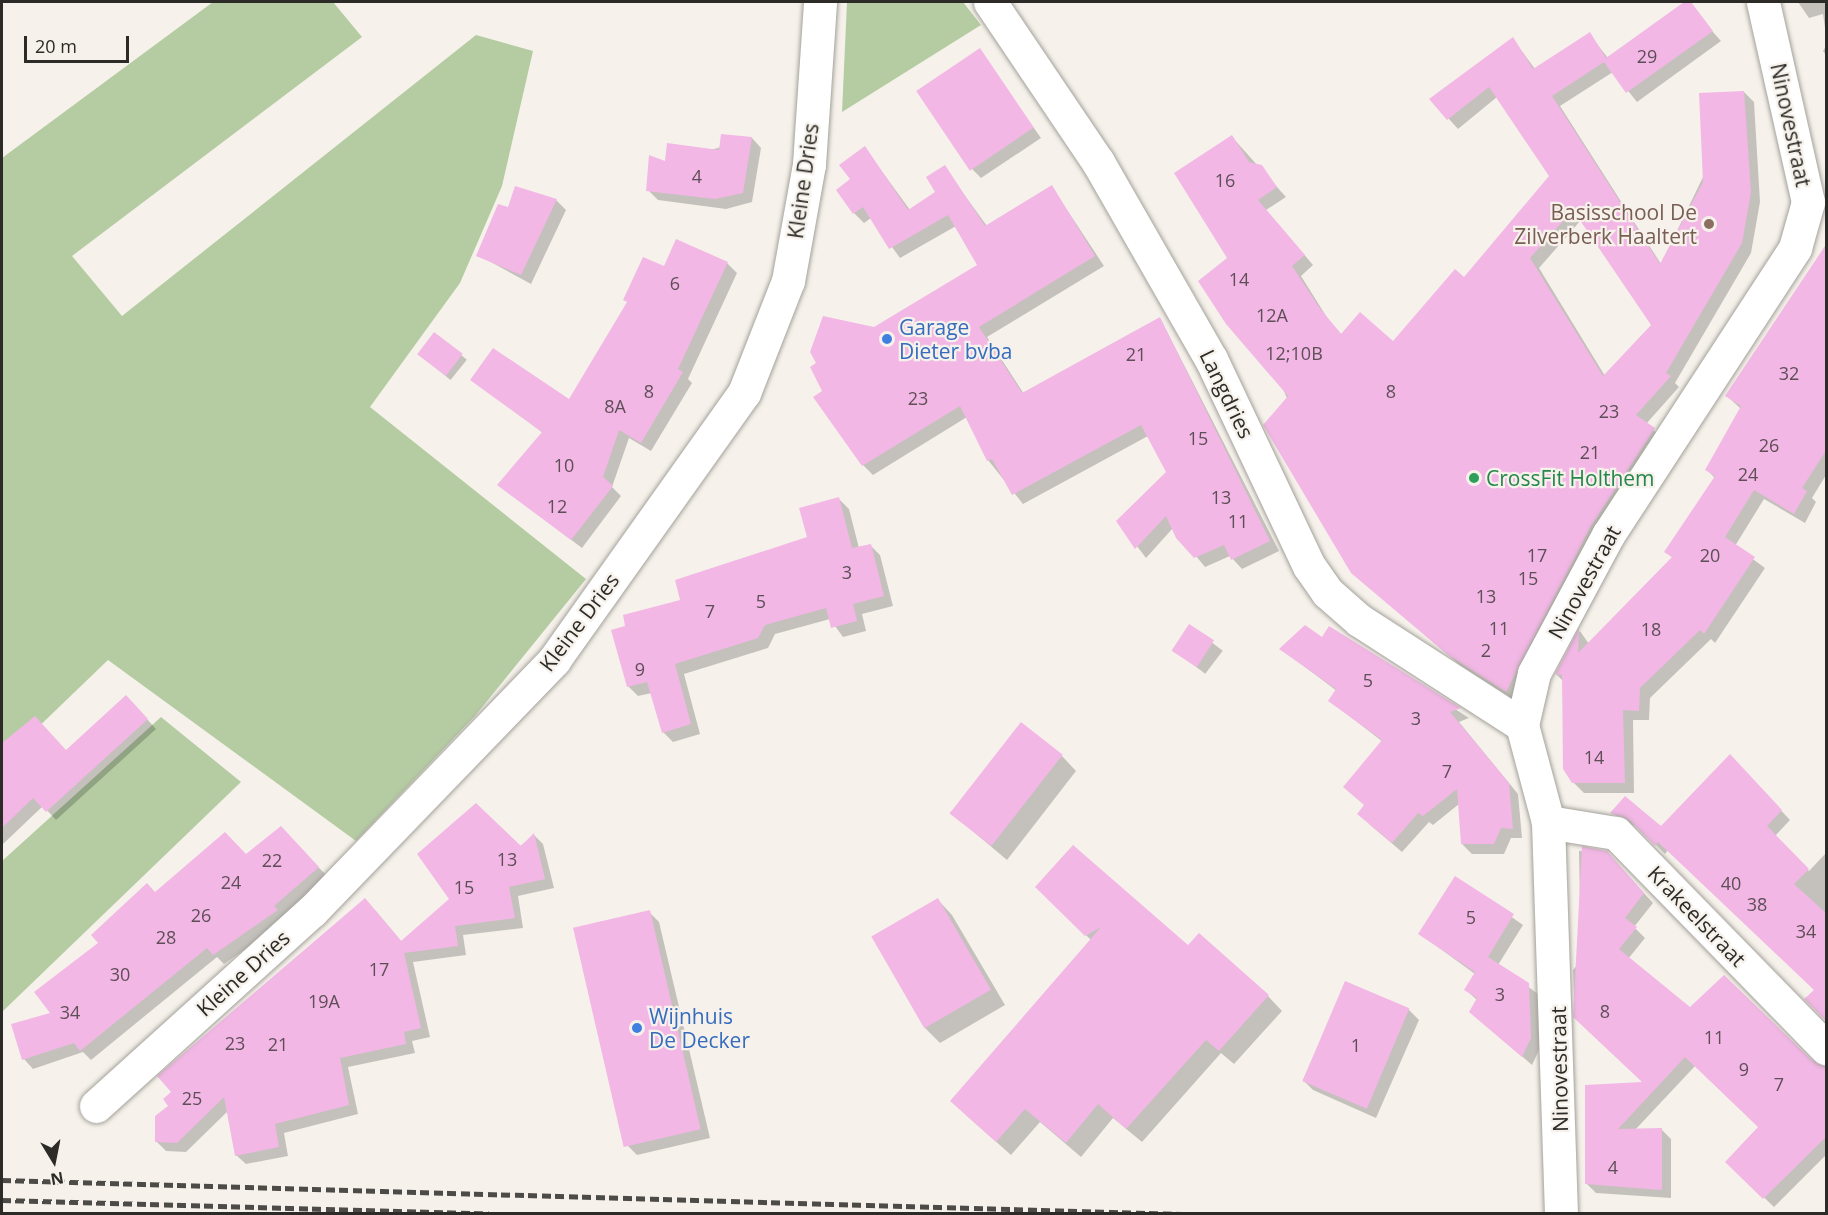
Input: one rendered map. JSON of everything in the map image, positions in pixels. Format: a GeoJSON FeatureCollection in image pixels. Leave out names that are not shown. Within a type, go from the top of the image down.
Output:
{"type":"FeatureCollection","features":[{"type":"Feature","properties":{"kind":"street","name":"Kleine Dries"},"geometry":{"type":"LineString","coordinates":[[96,1106],[312,911],[554,660],[744,393],[788,281],[809,165],[820,2]]}},
{"type":"Feature","properties":{"kind":"street","name":"Langdries"},"geometry":{"type":"LineString","coordinates":[[990,2],[1098,162],[1205,349],[1309,566],[1327,592],[1359,620],[1522,725]]}},
{"type":"Feature","properties":{"kind":"street","name":"Ninovestraat"},"geometry":{"type":"LineString","coordinates":[[1561,1214],[1548,822],[1522,725],[1534,673],[1608,536],[1795,248],[1808,202],[1763,2]]}},
{"type":"Feature","properties":{"kind":"street"},"geometry":{"type":"LineString","coordinates":[[1797,158],[1827,173]]}},
{"type":"Feature","properties":{"kind":"street","name":"Krakeelstraat"},"geometry":{"type":"LineString","coordinates":[[1548,822],[1616,833],[1827,1048]]}},
{"type":"Feature","properties":{"kind":"green space"},"geometry":{"type":"Polygon","coordinates":[[[213,2],[333,2],[362,37],[72,256],[122,316],[476,35],[533,51],[502,186],[460,283],[370,407],[586,579],[475,716],[356,841],[108,660],[2,762],[2,158],[213,2]]]}},
{"type":"Feature","properties":{"kind":"green space"},"geometry":{"type":"Polygon","coordinates":[[[847,2],[963,2],[981,25],[842,112],[847,2]]]}},
{"type":"Feature","properties":{"kind":"green space"},"geometry":{"type":"Polygon","coordinates":[[[161,717],[241,782],[2,1012],[2,861],[161,717]]]}},
{"type":"Feature","properties":{"kind":"building"},"geometry":{"type":"Polygon","coordinates":[[[1684,2],[1691,2],[1713,31],[1626,93],[1604,62],[1552,96],[1660,264],[1703,182],[1699,93],[1744,91],[1751,192],[1742,243],[1666,373],[1671,376],[1636,415],[1655,428],[1591,526],[1506,692],[1448,655],[1351,573],[1263,425],[1288,396],[1226,324],[1198,281],[1227,258],[1174,173],[1232,135],[1249,162],[1262,165],[1277,187],[1258,200],[1305,255],[1292,266],[1319,307],[1341,334],[1360,312],[1393,341],[1455,269],[1464,277],[1549,176],[1489,87],[1447,120],[1429,99],[1513,37],[1533,69],[1590,32],[1606,58],[1684,2]],[[1573,210],[1530,258],[1603,376],[1651,325],[1573,210]]]}},
{"type":"Feature","properties":{"kind":"building"},"geometry":{"type":"Polygon","coordinates":[[[980,48],[1034,128],[970,171],[916,91],[980,48]]]}},
{"type":"Feature","properties":{"kind":"building"},"geometry":{"type":"Polygon","coordinates":[[[721,134],[752,137],[743,193],[715,199],[646,191],[649,155],[665,161],[667,143],[719,150],[721,134]]]}},
{"type":"Feature","properties":{"kind":"building"},"geometry":{"type":"Polygon","coordinates":[[[865,146],[908,210],[935,192],[926,177],[945,165],[985,226],[1052,185],[1095,256],[979,327],[1022,393],[1160,317],[1270,541],[1231,560],[1224,545],[1194,558],[1176,538],[1166,516],[1135,549],[1116,521],[1166,472],[1141,425],[1012,495],[992,459],[987,461],[960,406],[862,466],[813,397],[822,391],[810,367],[816,363],[810,352],[823,316],[874,327],[977,265],[948,215],[889,249],[863,207],[853,214],[836,190],[850,179],[839,165],[865,146]]]}},
{"type":"Feature","properties":{"kind":"building"},"geometry":{"type":"Polygon","coordinates":[[[515,186],[557,199],[521,275],[476,256],[498,204],[508,207],[515,186]]]}},
{"type":"Feature","properties":{"kind":"building"},"geometry":{"type":"Polygon","coordinates":[[[676,239],[728,262],[678,369],[683,372],[641,443],[619,430],[603,477],[613,486],[571,540],[497,485],[542,432],[470,380],[493,348],[569,399],[627,302],[623,300],[643,257],[664,266],[676,239]]]}},
{"type":"Feature","properties":{"kind":"building"},"geometry":{"type":"Polygon","coordinates":[[[1827,243],[1827,449],[1802,488],[1807,491],[1794,514],[1754,490],[1725,537],[1755,557],[1704,634],[1700,630],[1640,688],[1639,711],[1623,710],[1625,783],[1572,783],[1563,769],[1562,675],[1555,674],[1579,628],[1578,653],[1672,557],[1664,552],[1715,476],[1705,470],[1741,406],[1725,396],[1827,243]]]}},
{"type":"Feature","properties":{"kind":"building"},"geometry":{"type":"Polygon","coordinates":[[[434,332],[463,354],[446,376],[417,354],[434,332]]]}},
{"type":"Feature","properties":{"kind":"building"},"geometry":{"type":"Polygon","coordinates":[[[839,497],[852,548],[871,544],[884,596],[853,604],[857,621],[831,628],[826,608],[765,625],[758,638],[675,664],[691,724],[662,733],[647,682],[627,687],[611,630],[625,626],[623,615],[680,600],[675,580],[807,537],[799,508],[839,497]]]}},
{"type":"Feature","properties":{"kind":"building"},"geometry":{"type":"Polygon","coordinates":[[[1189,624],[1214,640],[1197,667],[1172,651],[1189,624]]]}},
{"type":"Feature","properties":{"kind":"building"},"geometry":{"type":"Polygon","coordinates":[[[1305,625],[1322,637],[1329,626],[1461,708],[1450,712],[1509,783],[1513,829],[1501,828],[1494,844],[1461,844],[1457,789],[1423,816],[1418,813],[1392,843],[1357,814],[1364,805],[1343,787],[1382,740],[1328,701],[1336,689],[1279,649],[1305,625]]]}},
{"type":"Feature","properties":{"kind":"building"},"geometry":{"type":"Polygon","coordinates":[[[126,695],[148,719],[46,812],[33,798],[2,828],[2,743],[35,716],[66,750],[126,695]]]}},
{"type":"Feature","properties":{"kind":"building"},"geometry":{"type":"Polygon","coordinates":[[[1021,722],[1063,755],[991,846],[950,813],[1021,722]]]}},
{"type":"Feature","properties":{"kind":"building"},"geometry":{"type":"Polygon","coordinates":[[[1730,754],[1782,810],[1767,826],[1809,869],[1794,884],[1827,914],[1827,1022],[1804,999],[1814,990],[1658,842],[1655,846],[1629,820],[1610,813],[1625,796],[1661,826],[1730,754]]]}},
{"type":"Feature","properties":{"kind":"building"},"geometry":{"type":"Polygon","coordinates":[[[476,803],[521,846],[534,833],[545,879],[509,887],[515,918],[455,926],[458,946],[404,953],[421,1028],[404,1032],[406,1044],[340,1058],[349,1105],[275,1124],[279,1147],[235,1156],[224,1097],[177,1143],[155,1142],[155,1116],[168,1106],[163,1099],[171,1092],[157,1076],[365,898],[401,941],[449,899],[417,854],[476,803]]]}},
{"type":"Feature","properties":{"kind":"building"},"geometry":{"type":"Polygon","coordinates":[[[281,826],[319,867],[274,906],[278,910],[213,955],[207,948],[80,1051],[74,1043],[22,1060],[11,1024],[50,1013],[34,992],[98,943],[91,935],[147,883],[155,892],[225,832],[246,854],[281,826]]]}},
{"type":"Feature","properties":{"kind":"building"},"geometry":{"type":"Polygon","coordinates":[[[1073,845],[1188,945],[1199,933],[1269,995],[1219,1051],[1206,1040],[1126,1129],[1098,1104],[1066,1143],[1025,1109],[996,1142],[950,1101],[1101,927],[1085,936],[1035,887],[1073,845]]]}},
{"type":"Feature","properties":{"kind":"building"},"geometry":{"type":"Polygon","coordinates":[[[1582,846],[1607,851],[1644,893],[1625,918],[1637,927],[1619,949],[1690,1007],[1724,975],[1813,1061],[1827,1066],[1827,1136],[1763,1199],[1725,1162],[1758,1127],[1685,1057],[1618,1129],[1662,1128],[1662,1190],[1585,1184],[1585,1085],[1642,1082],[1573,1017],[1582,846]]]}},
{"type":"Feature","properties":{"kind":"building"},"geometry":{"type":"Polygon","coordinates":[[[1455,876],[1514,914],[1488,957],[1529,983],[1531,1038],[1522,1057],[1469,1012],[1477,998],[1464,990],[1475,972],[1418,934],[1455,876]]]}},
{"type":"Feature","properties":{"kind":"building"},"geometry":{"type":"Polygon","coordinates":[[[938,898],[991,990],[924,1028],[871,937],[938,898]]]}},
{"type":"Feature","properties":{"kind":"building","name":"Wijnhuis De Decker"},"geometry":{"type":"Polygon","coordinates":[[[650,910],[701,1129],[624,1147],[573,928],[650,910]]]}},
{"type":"Feature","properties":{"kind":"building"},"geometry":{"type":"Polygon","coordinates":[[[1345,981],[1409,1008],[1367,1109],[1302,1081],[1345,981]]]}},
{"type":"Feature","properties":{"kind":"railway"},"geometry":{"type":"LineString","coordinates":[[2,1180],[1183,1214]]}},
{"type":"Feature","properties":{"kind":"railway"},"geometry":{"type":"LineString","coordinates":[[2,1200],[489,1214]]}},
{"type":"Feature","properties":{"kind":"place","name":"Basisschool De Zilverberk Haaltert"},"geometry":{"type":"Point","coordinates":[1709,224]}},
{"type":"Feature","properties":{"kind":"place","name":"Garage Dieter bvba"},"geometry":{"type":"Point","coordinates":[887,339]}},
{"type":"Feature","properties":{"kind":"place","name":"CrossFit Holthem"},"geometry":{"type":"Point","coordinates":[1474,478]}},
{"type":"Feature","properties":{"kind":"place","name":"Wijnhuis De Decker"},"geometry":{"type":"Point","coordinates":[637,1028]}}]}
